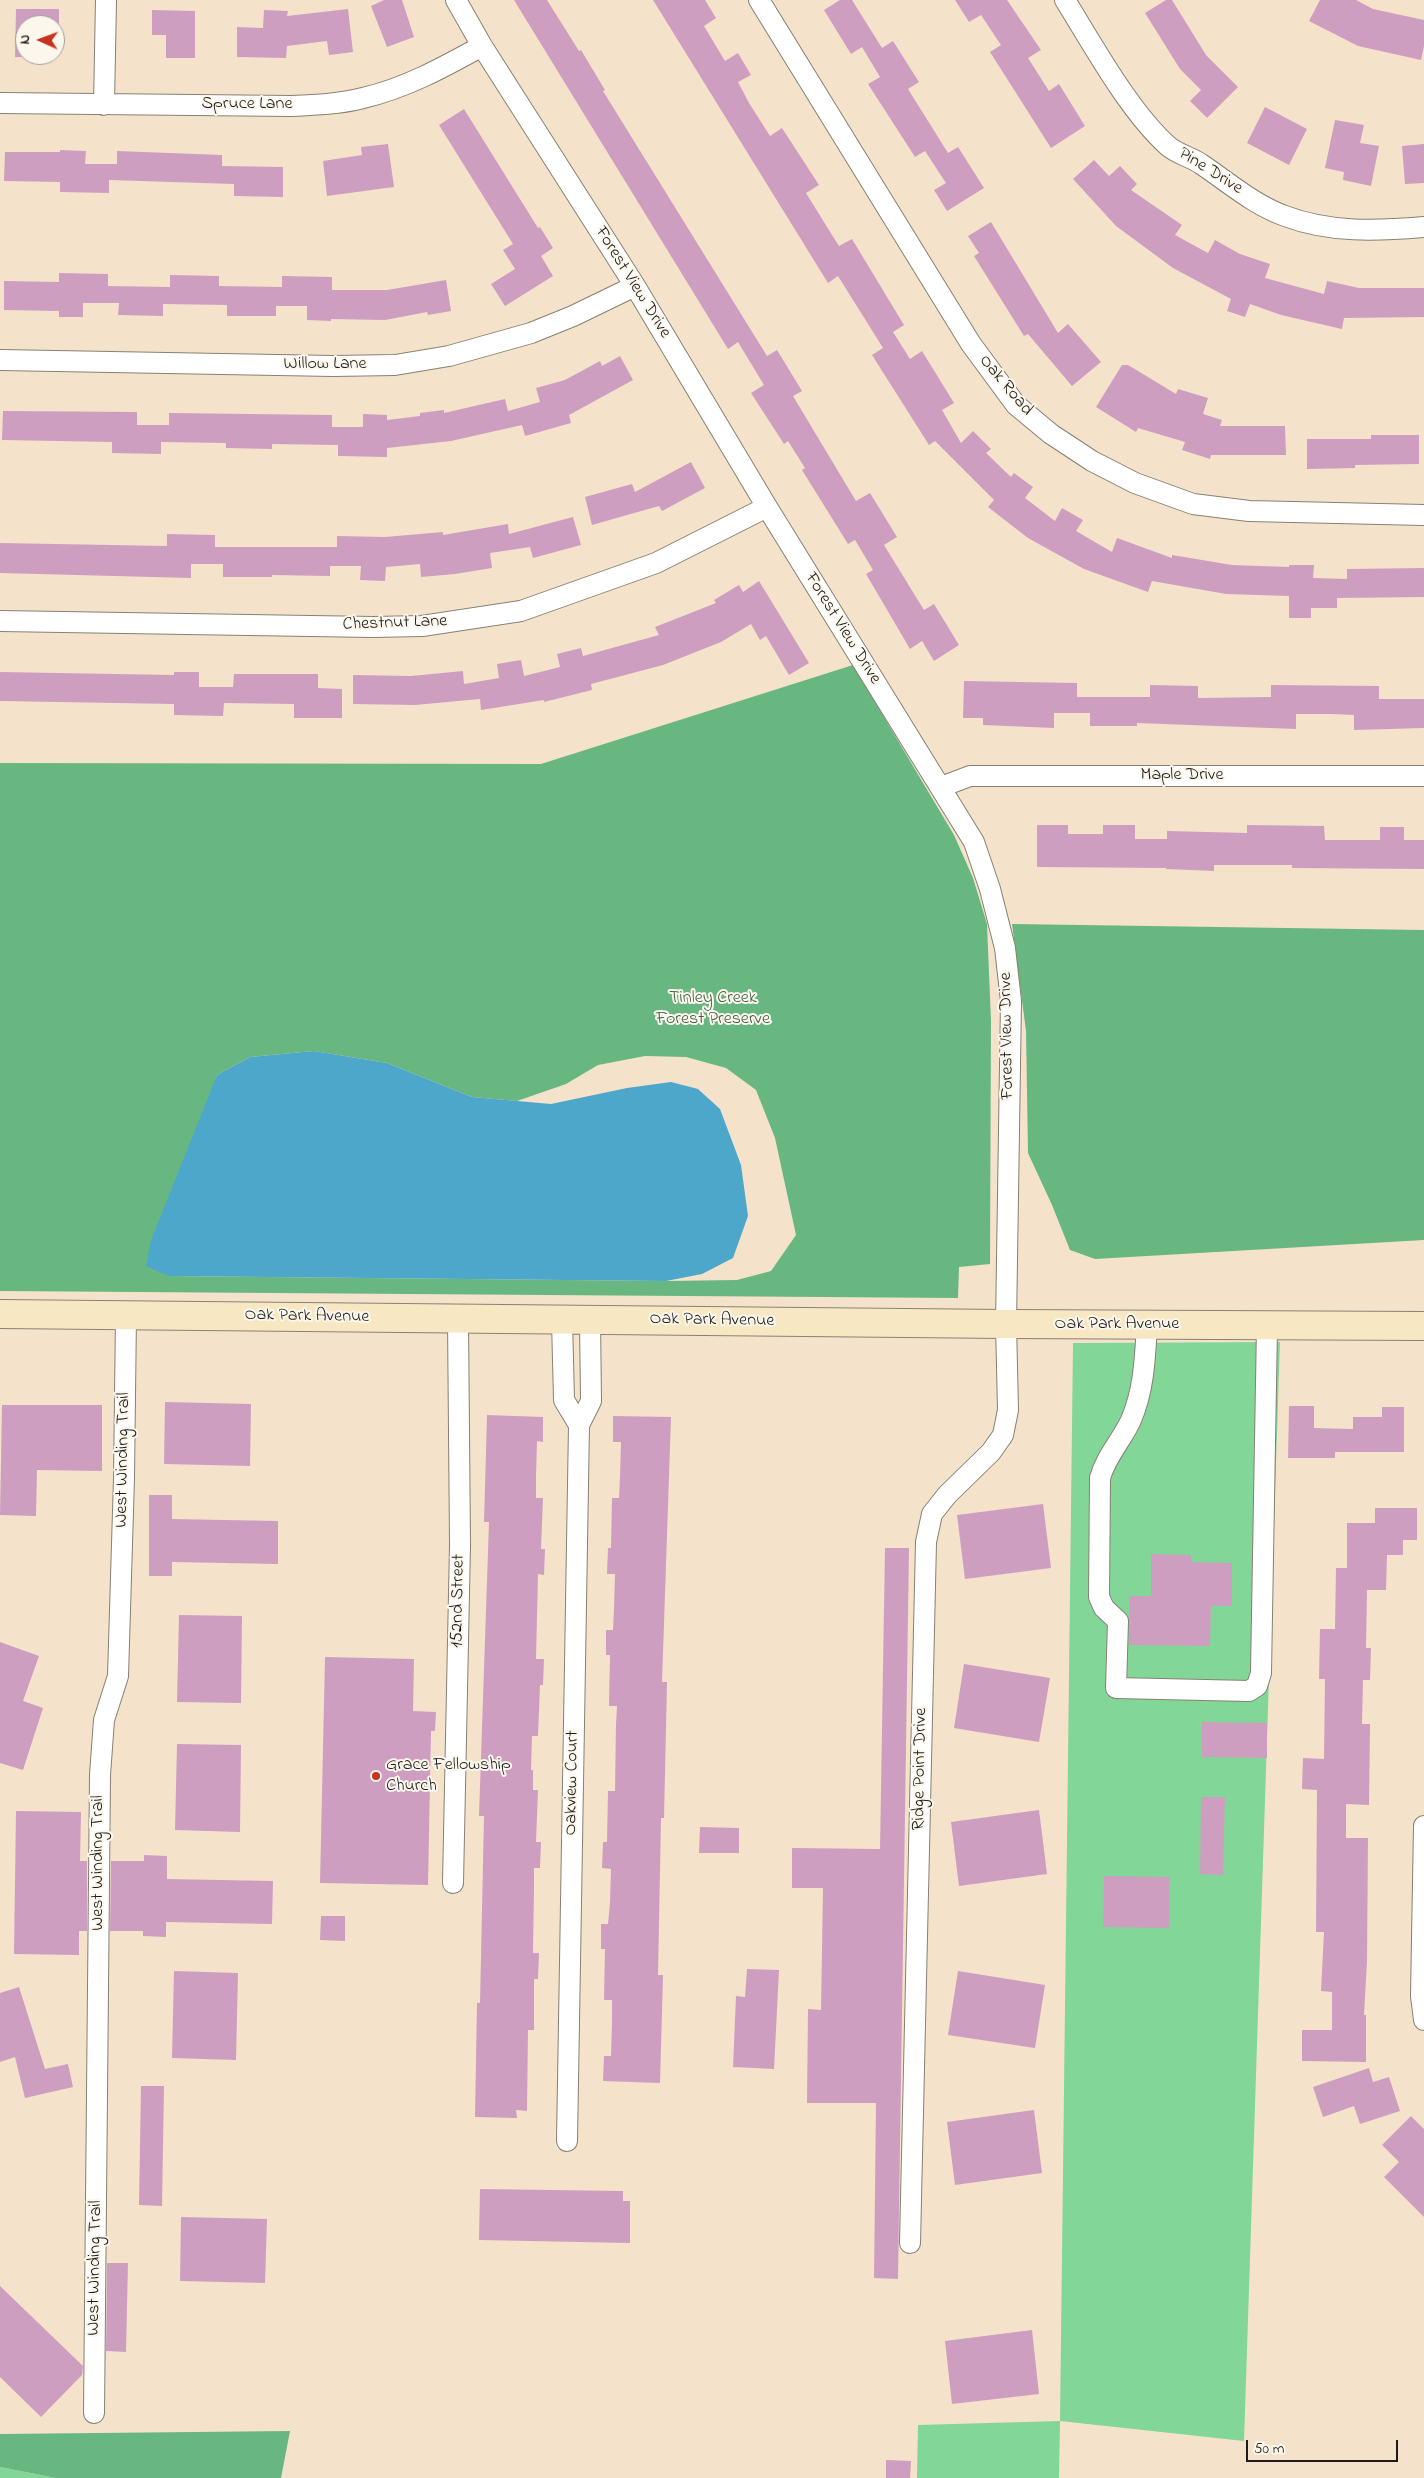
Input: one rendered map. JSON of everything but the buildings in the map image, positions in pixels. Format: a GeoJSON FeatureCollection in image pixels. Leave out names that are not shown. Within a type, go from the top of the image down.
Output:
{"type":"FeatureCollection","features":[{"type":"Feature","properties":{"kind":"street"},"geometry":{"type":"LineString","coordinates":[[104,105],[106,0]]}},
{"type":"Feature","properties":{"kind":"street","name":"Forest View Drive"},"geometry":{"type":"LineString","coordinates":[[456,0],[482,46],[635,286],[767,507],[974,842],[990,889],[1005,948],[1011,1001],[1006,1324]]}},
{"type":"Feature","properties":{"kind":"street","name":"Oak Road"},"geometry":{"type":"LineString","coordinates":[[759,0],[971,344],[1016,405],[1051,434],[1092,461],[1135,483],[1193,504],[1249,511],[1424,515]]}},
{"type":"Feature","properties":{"kind":"street","name":"Pine Drive"},"geometry":{"type":"LineString","coordinates":[[1066,0],[1113,77],[1144,120],[1169,147],[1200,162],[1232,187],[1284,216],[1329,228],[1384,230],[1424,227]]}},
{"type":"Feature","properties":{"kind":"street","name":"Spruce Lane"},"geometry":{"type":"LineString","coordinates":[[0,103],[291,106],[330,104],[362,98],[420,79],[482,46]]}},
{"type":"Feature","properties":{"kind":"street","name":"Willow Lane"},"geometry":{"type":"LineString","coordinates":[[0,360],[333,366],[395,365],[449,356],[532,334],[635,286]]}},
{"type":"Feature","properties":{"kind":"street","name":"Chestnut Lane"},"geometry":{"type":"LineString","coordinates":[[0,621],[373,627],[422,626],[464,621],[521,611],[648,566],[767,507]]}},
{"type":"Feature","properties":{"kind":"street","name":"Maple Drive"},"geometry":{"type":"LineString","coordinates":[[941,787],[970,776],[1424,776]]}},
{"type":"Feature","properties":{"kind":"street","name":"Oak Park Avenue"},"geometry":{"type":"LineString","coordinates":[[0,1314],[1006,1324],[1424,1326]]}},
{"type":"Feature","properties":{"kind":"street","name":"West Winding Trail"},"geometry":{"type":"LineString","coordinates":[[94,2413],[100,1775],[104,1720],[118,1676],[124,1478],[126,1315]]}},
{"type":"Feature","properties":{"kind":"street","name":"152nd Street"},"geometry":{"type":"LineString","coordinates":[[453,1883],[460,1545],[458,1318]]}},
{"type":"Feature","properties":{"kind":"street"},"geometry":{"type":"LineString","coordinates":[[562,1320],[564,1400],[579,1425]]}},
{"type":"Feature","properties":{"kind":"street","name":"Oakview Court"},"geometry":{"type":"LineString","coordinates":[[567,2141],[579,1425],[591,1401],[590,1320]]}},
{"type":"Feature","properties":{"kind":"street","name":"Ridge Point Drive"},"geometry":{"type":"LineString","coordinates":[[910,2243],[926,1542],[932,1514],[947,1495],[991,1452],[1003,1435],[1008,1410],[1006,1324]]}},
{"type":"Feature","properties":{"kind":"street"},"geometry":{"type":"LineString","coordinates":[[1147,1325],[1145,1365],[1138,1402],[1130,1422],[1103,1466],[1100,1478],[1099,1597],[1104,1608],[1118,1621],[1116,1688],[1248,1691],[1257,1686],[1261,1673],[1267,1326]]}},
{"type":"Feature","properties":{"kind":"street"},"geometry":{"type":"LineString","coordinates":[[1424,1826],[1421,1996],[1424,2020]]}},
{"type":"Feature","properties":{"kind":"green space","name":"Tinley Creek Forest Preserve"},"geometry":{"type":"Polygon","coordinates":[[[853,665],[954,835],[973,878],[987,924],[991,1021],[990,1264],[959,1267],[958,1298],[0,1291],[0,763],[541,764],[853,665]],[[314,1051],[250,1057],[217,1075],[169,1276],[737,1280],[771,1271],[796,1235],[775,1138],[756,1090],[726,1068],[686,1057],[645,1056],[598,1065],[566,1084],[517,1101],[472,1097],[387,1063],[314,1051]]]}},
{"type":"Feature","properties":{"kind":"green space"},"geometry":{"type":"Polygon","coordinates":[[[1012,924],[1424,930],[1424,1240],[1095,1259],[1070,1250],[1028,1153],[1026,1031],[1012,924]]]}},
{"type":"Feature","properties":{"kind":"green space"},"geometry":{"type":"Polygon","coordinates":[[[1280,1342],[1244,2441],[1060,2421],[1073,1343],[1280,1342]]]}},
{"type":"Feature","properties":{"kind":"green space"},"geometry":{"type":"Polygon","coordinates":[[[1060,2421],[1059,2478],[917,2478],[918,2425],[1060,2421]]]}},
{"type":"Feature","properties":{"kind":"green space"},"geometry":{"type":"Polygon","coordinates":[[[290,2431],[281,2478],[56,2478],[0,2467],[0,2434],[290,2431]]]}},
{"type":"Feature","properties":{"kind":"green space"},"geometry":{"type":"Polygon","coordinates":[[[0,2467],[56,2478],[0,2478],[0,2467]]]}},
{"type":"Feature","properties":{"kind":"water"},"geometry":{"type":"Polygon","coordinates":[[[314,1051],[387,1063],[472,1097],[551,1104],[627,1088],[671,1082],[698,1089],[720,1109],[741,1165],[748,1216],[733,1258],[702,1274],[666,1281],[169,1276],[146,1266],[151,1240],[217,1075],[250,1057],[314,1051]]]}},
{"type":"Feature","properties":{"kind":"place","name":"Grace Fellowship Church"},"geometry":{"type":"Point","coordinates":[376,1776]}}]}
